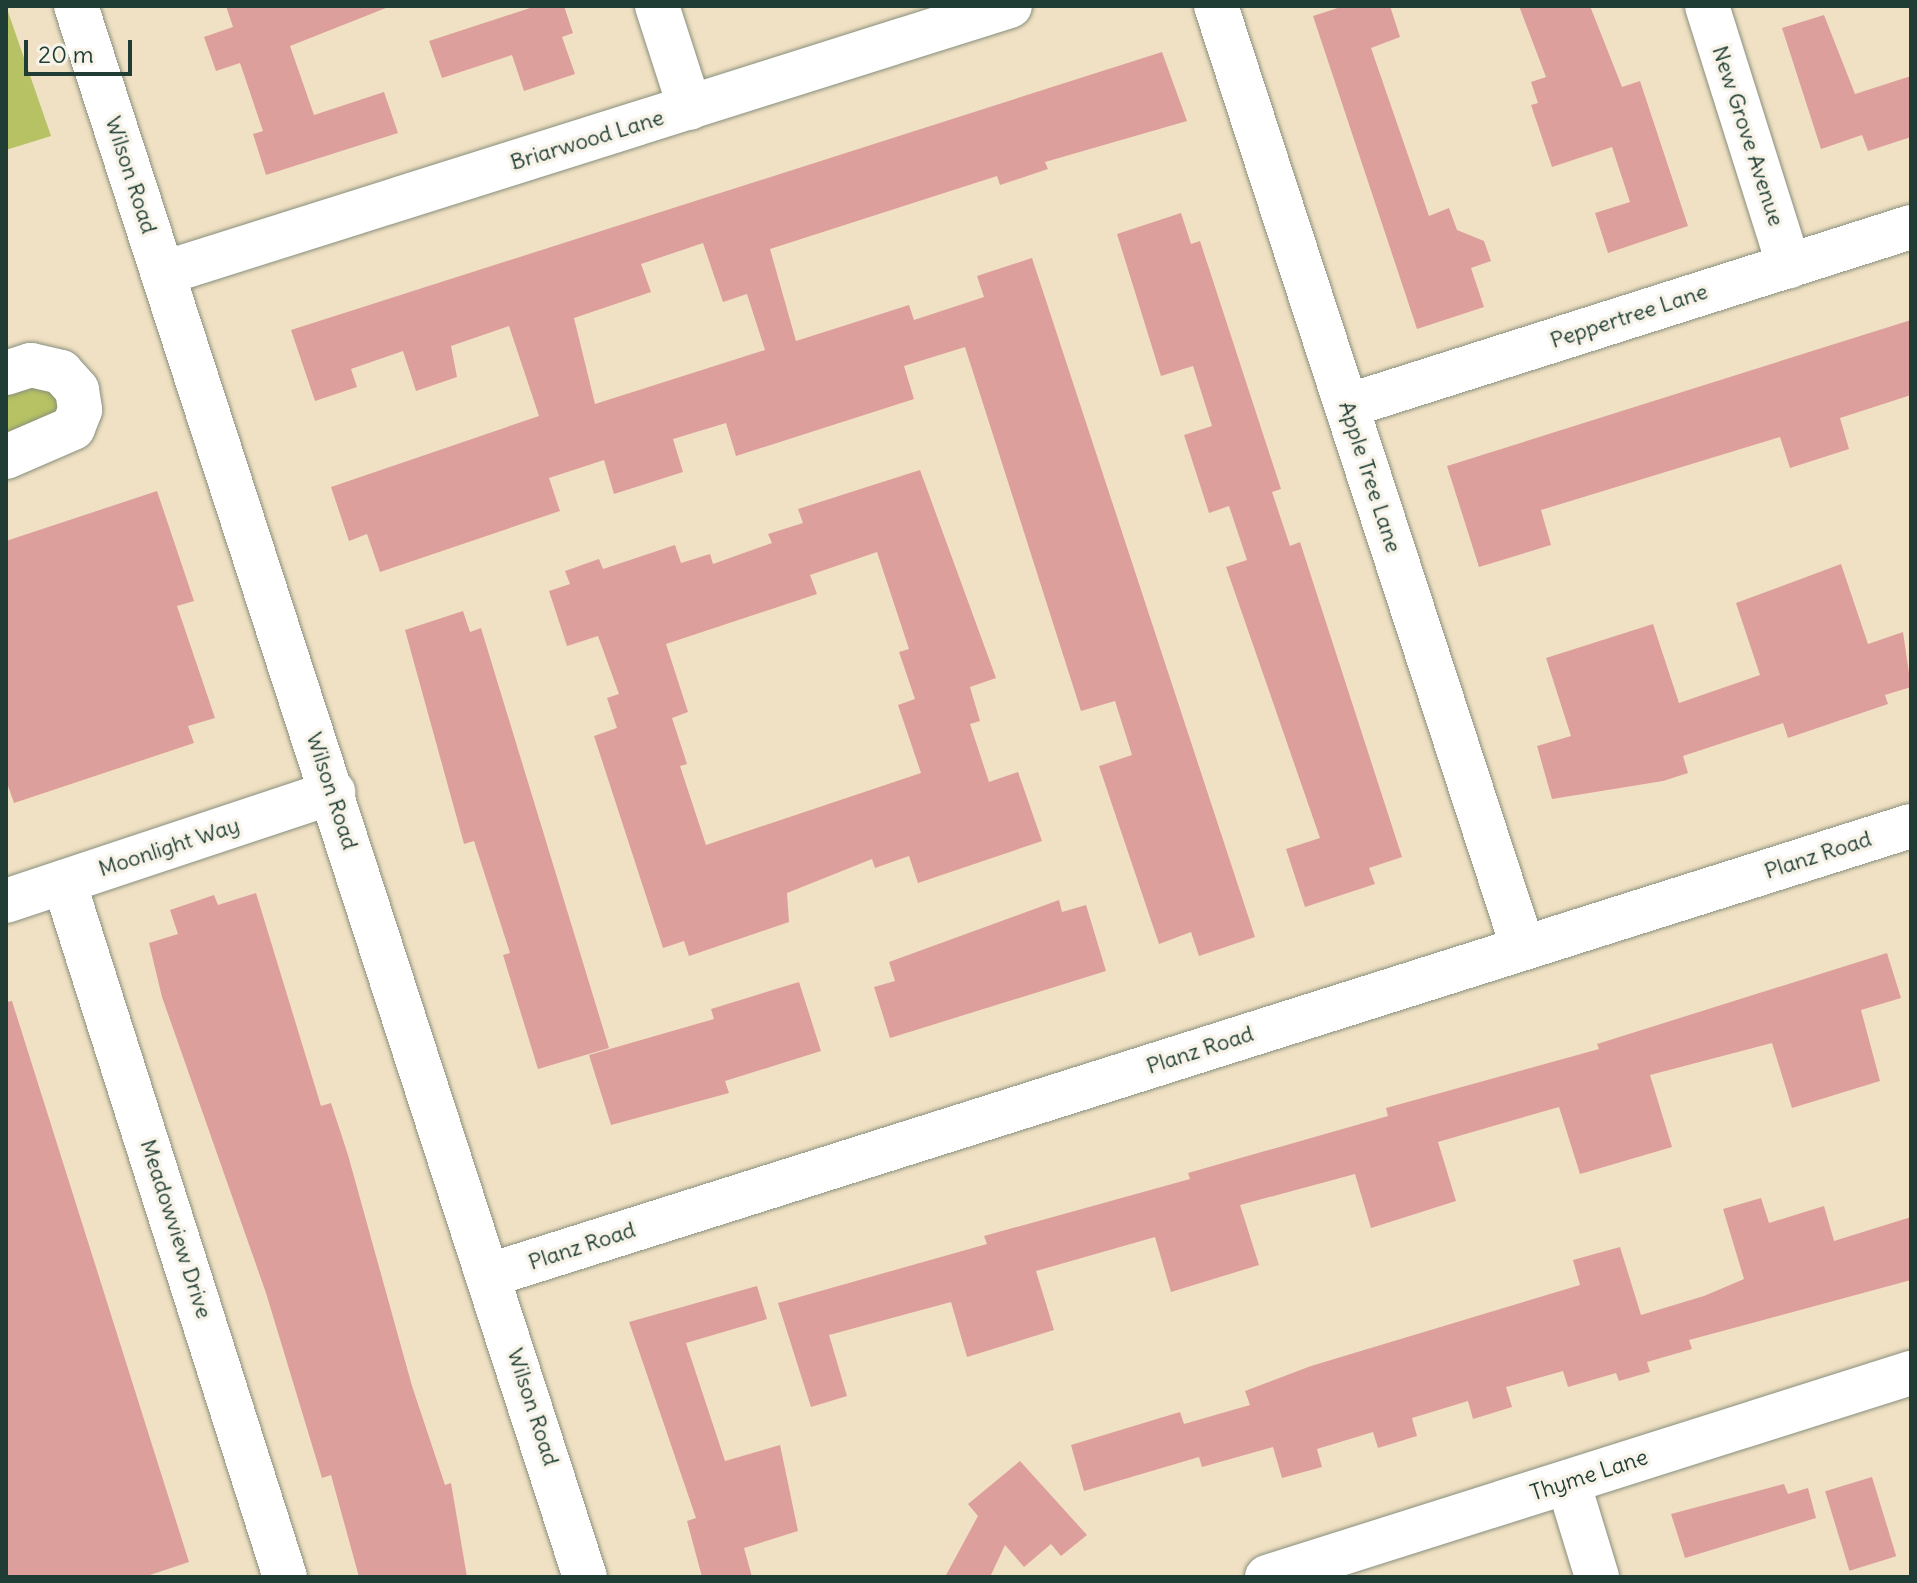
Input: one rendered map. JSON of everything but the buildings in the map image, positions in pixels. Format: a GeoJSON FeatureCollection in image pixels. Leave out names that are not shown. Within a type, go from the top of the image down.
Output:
{"type":"FeatureCollection","features":[{"type":"Feature","properties":{"kind":"street","name":"Wilson Road"},"geometry":{"type":"LineString","coordinates":[[76,6],[490,1275],[585,1577]]}},
{"type":"Feature","properties":{"kind":"street"},"geometry":{"type":"LineString","coordinates":[[657,6],[690,108]]}},
{"type":"Feature","properties":{"kind":"street","name":"Briarwood Lane"},"geometry":{"type":"LineString","coordinates":[[164,273],[1010,6]]}},
{"type":"Feature","properties":{"kind":"street","name":"Apple Tree Lane"},"geometry":{"type":"LineString","coordinates":[[1216,6],[1523,948]]}},
{"type":"Feature","properties":{"kind":"street","name":"New Grove Avenue"},"geometry":{"type":"LineString","coordinates":[[1707,6],[1789,266]]}},
{"type":"Feature","properties":{"kind":"street","name":"Peppertree Lane"},"geometry":{"type":"LineString","coordinates":[[1347,406],[1911,227]]}},
{"type":"Feature","properties":{"kind":"street"},"geometry":{"type":"LineString","coordinates":[[6,373],[31,365],[61,372],[77,390],[80,410],[73,428],[6,457]]}},
{"type":"Feature","properties":{"kind":"street","name":"Moonlight Way"},"geometry":{"type":"LineString","coordinates":[[6,901],[333,792]]}},
{"type":"Feature","properties":{"kind":"street","name":"Planz Road"},"geometry":{"type":"LineString","coordinates":[[490,1275],[1911,826]]}},
{"type":"Feature","properties":{"kind":"street","name":"Meadowview Drive"},"geometry":{"type":"LineString","coordinates":[[64,882],[285,1577]]}},
{"type":"Feature","properties":{"kind":"street","name":"Thyme Lane"},"geometry":{"type":"LineString","coordinates":[[1267,1577],[1911,1373]]}},
{"type":"Feature","properties":{"kind":"street"},"geometry":{"type":"LineString","coordinates":[[1568,1482],[1597,1577]]}},
{"type":"Feature","properties":{"kind":"green space"},"geometry":{"type":"Polygon","coordinates":[[[6,6],[51,136],[6,150],[6,6]]]}},
{"type":"Feature","properties":{"kind":"green space"},"geometry":{"type":"Polygon","coordinates":[[[38,372],[75,408],[6,444],[6,382],[38,372]]]}}]}
